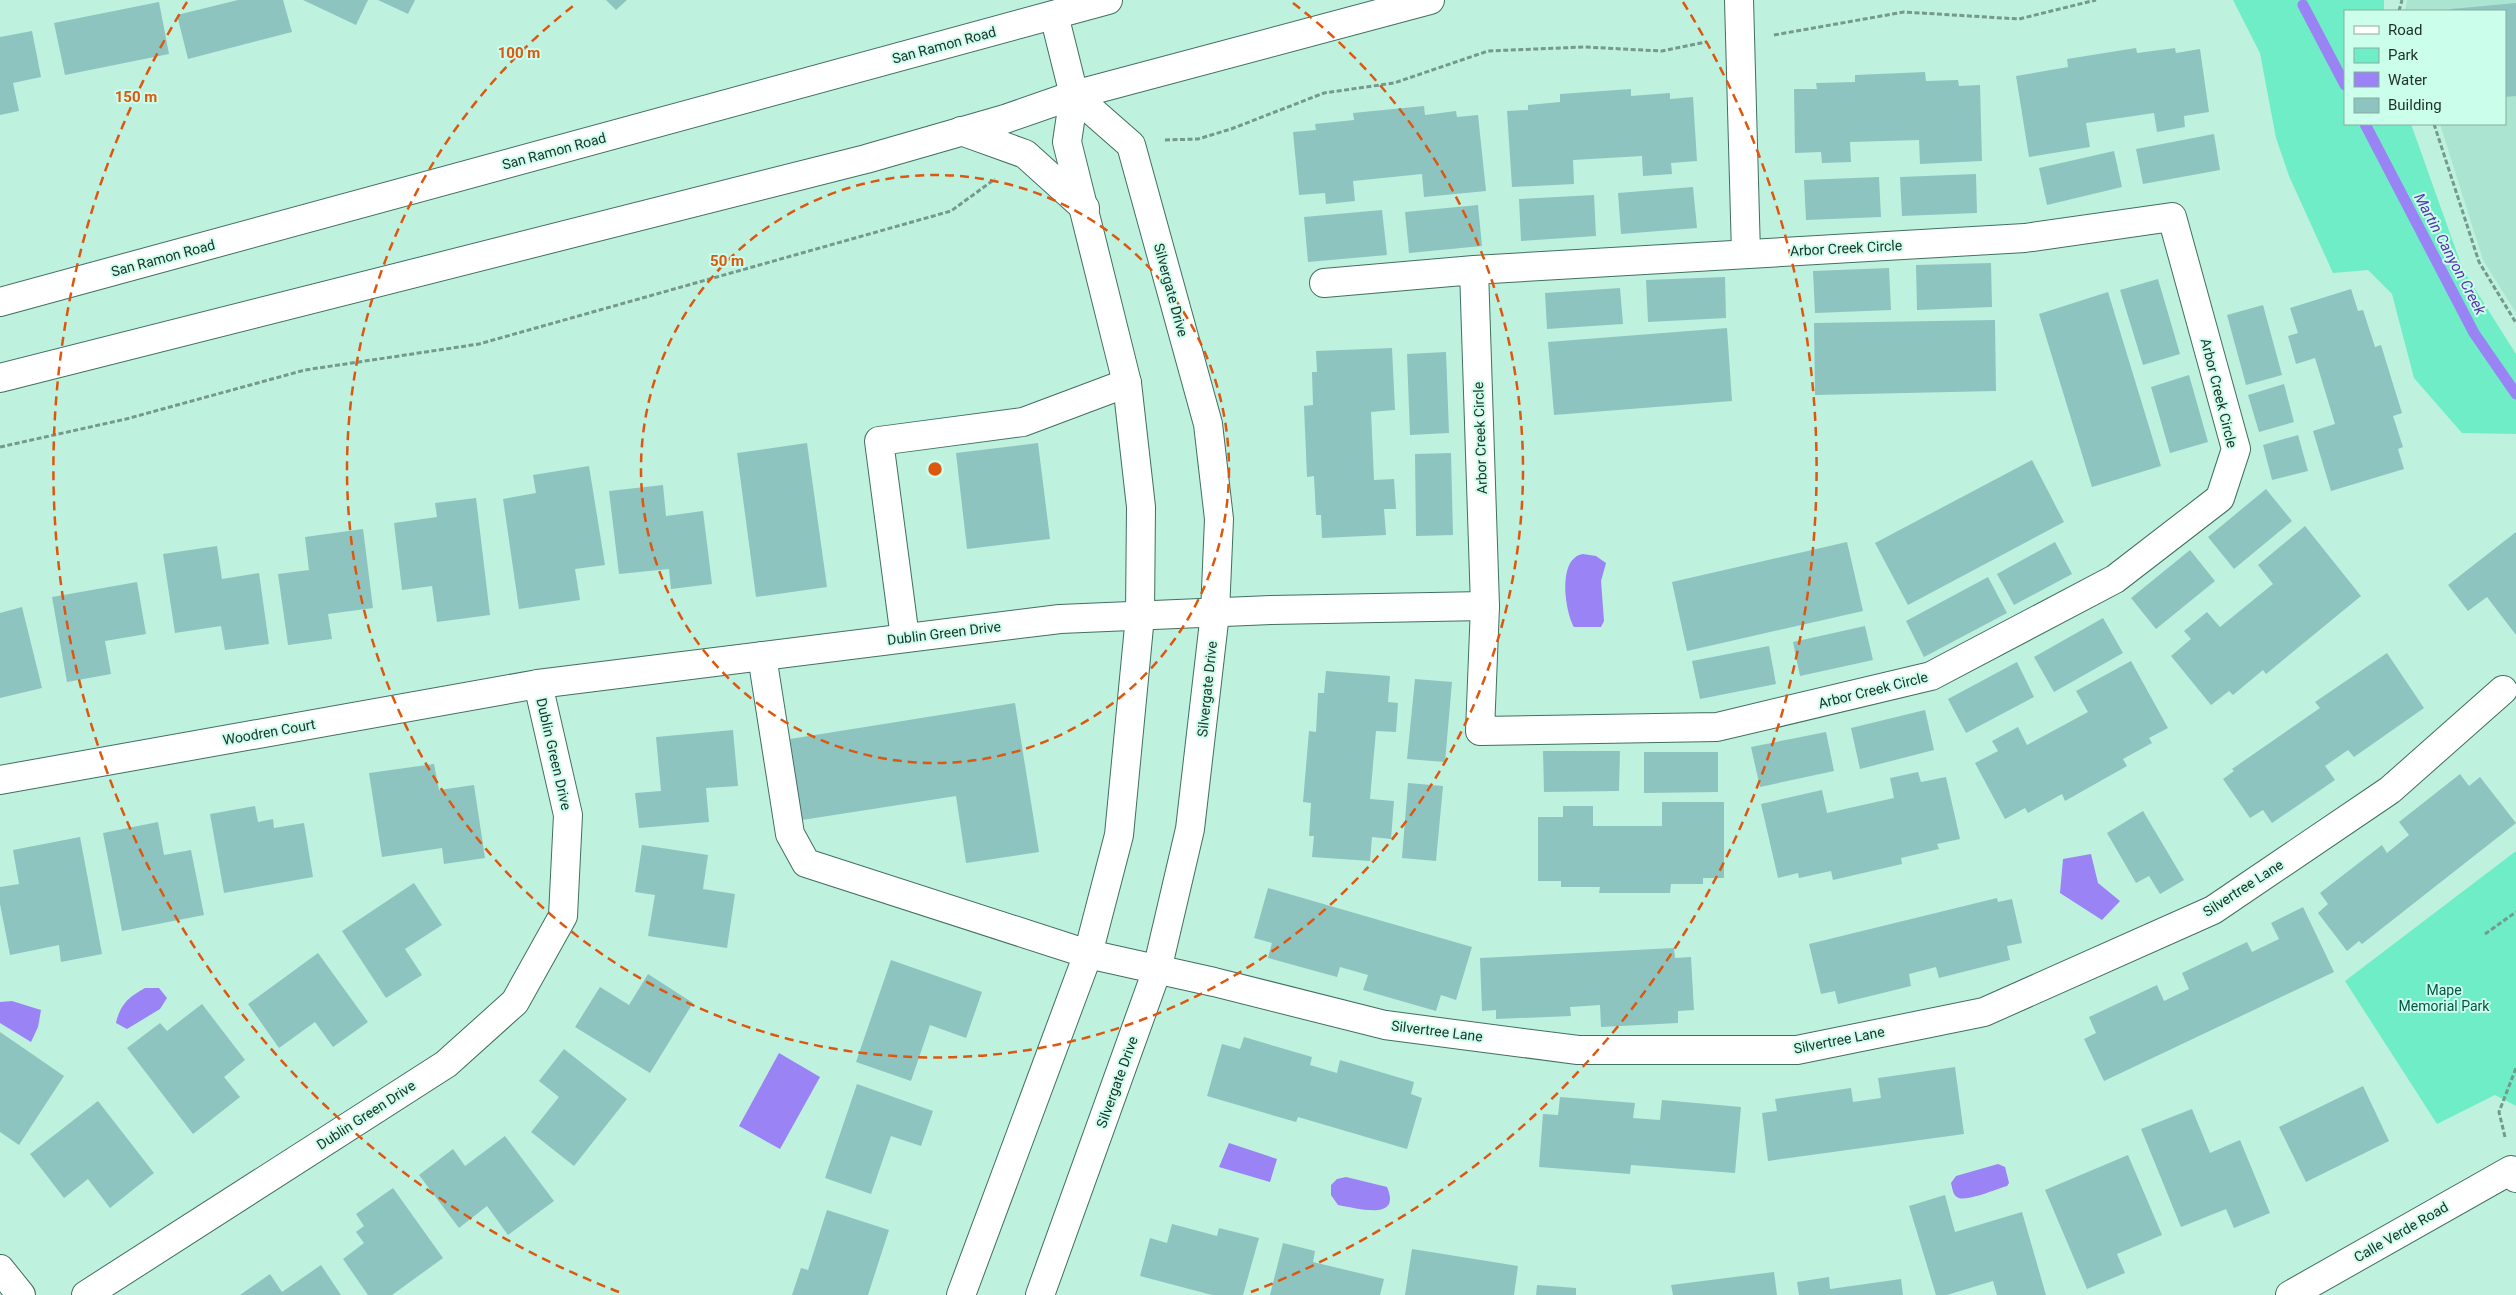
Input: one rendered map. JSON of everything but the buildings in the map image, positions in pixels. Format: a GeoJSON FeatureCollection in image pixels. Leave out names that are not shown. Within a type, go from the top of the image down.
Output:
{"type":"FeatureCollection","features":[{"type":"Feature","properties":{"kind":"street","name":"San Ramon Road"},"geometry":{"type":"LineString","coordinates":[[0,302],[1108,0]]}},
{"type":"Feature","properties":{"kind":"street"},"geometry":{"type":"LineString","coordinates":[[0,378],[866,159],[1005,119],[1074,94],[1430,0]]}},
{"type":"Feature","properties":{"kind":"street"},"geometry":{"type":"LineString","coordinates":[[1739,0],[1746,254]]}},
{"type":"Feature","properties":{"kind":"street"},"geometry":{"type":"LineString","coordinates":[[965,1294],[1088,954],[1119,835],[1140,616],[1141,507],[1127,383],[1085,208],[1067,142],[1074,94],[1054,15]]}},
{"type":"Feature","properties":{"kind":"street","name":"Silvergate Drive"},"geometry":{"type":"LineString","coordinates":[[1040,1295],[1157,970],[1190,828],[1215,613],[1219,519],[1208,424],[1131,145],[1074,94]]}},
{"type":"Feature","properties":{"kind":"street"},"geometry":{"type":"LineString","coordinates":[[961,131],[1025,154],[1085,208]]}},
{"type":"Feature","properties":{"kind":"street","name":"Arbor Creek Circle"},"geometry":{"type":"LineString","coordinates":[[1324,284],[1474,270],[2026,238],[2172,217],[2236,449],[2220,498],[2115,579],[1931,676],[1717,727],[1480,731],[1485,606],[1474,270]]}},
{"type":"Feature","properties":{"kind":"street"},"geometry":{"type":"LineString","coordinates":[[905,638],[879,441],[1023,422],[1127,383]]}},
{"type":"Feature","properties":{"kind":"street"},"geometry":{"type":"LineString","coordinates":[[1215,613],[1485,606]]}},
{"type":"Feature","properties":{"kind":"street","name":"Dublin Green Drive"},"geometry":{"type":"LineString","coordinates":[[86,1295],[446,1064],[515,1002],[563,916],[568,815],[538,684],[1060,619],[1215,613]]}},
{"type":"Feature","properties":{"kind":"street","name":"Silvertree Lane"},"geometry":{"type":"LineString","coordinates":[[762,656],[790,834],[806,863],[1088,954],[1385,1025],[1578,1050],[1797,1050],[1984,1012],[2213,910],[2390,790],[2503,690]]}},
{"type":"Feature","properties":{"kind":"street","name":"Woodren Court"},"geometry":{"type":"LineString","coordinates":[[0,780],[538,684]]}},
{"type":"Feature","properties":{"kind":"street","name":"Calle Verde Road"},"geometry":{"type":"LineString","coordinates":[[2290,1295],[2514,1174]]}},
{"type":"Feature","properties":{"kind":"street"},"geometry":{"type":"LineString","coordinates":[[0,1269],[21,1295]]}},
{"type":"Feature","properties":{"kind":"path"},"geometry":{"type":"LineString","coordinates":[[1198,139],[1231,129],[1324,93],[1394,83],[1488,51],[1584,48],[1662,52],[1724,38],[1778,35],[1904,12],[2019,19],[2096,0]]}},
{"type":"Feature","properties":{"kind":"path"},"geometry":{"type":"LineString","coordinates":[[2434,125],[2478,262],[2516,323]]}},
{"type":"Feature","properties":{"kind":"path"},"geometry":{"type":"LineString","coordinates":[[0,448],[126,419],[305,370],[479,344],[951,211],[993,181]]}},
{"type":"Feature","properties":{"kind":"path"},"geometry":{"type":"LineString","coordinates":[[2485,934],[2516,912]]}},
{"type":"Feature","properties":{"kind":"path"},"geometry":{"type":"LineString","coordinates":[[2514,1174],[2500,1112],[2516,1068]]}},
{"type":"Feature","properties":{"kind":"shaded area"},"geometry":{"type":"Polygon","coordinates":[[[2407,0],[2516,0],[2516,313],[2483,260],[2440,125],[2506,125],[2506,10],[2405,10],[2407,0]]]}},
{"type":"Feature","properties":{"kind":"green space"},"geometry":{"type":"Polygon","coordinates":[[[2233,0],[2384,0],[2384,10],[2344,10],[2344,125],[2411,125],[2463,270],[2516,354],[2516,434],[2462,433],[2414,378],[2392,294],[2368,270],[2333,273],[2289,176],[2276,138],[2260,53],[2233,0]]]}},
{"type":"Feature","properties":{"kind":"green space","name":"Mape Memorial Park"},"geometry":{"type":"Polygon","coordinates":[[[2516,851],[2516,1106],[2495,1095],[2437,1124],[2345,981],[2516,851]]]}},
{"type":"Feature","properties":{"kind":"water"},"geometry":{"type":"Polygon","coordinates":[[[1583,554],[1596,556],[1606,563],[1601,581],[1604,621],[1601,627],[1574,627],[1568,609],[1565,586],[1566,575],[1569,565],[1575,558],[1583,554]]]}},
{"type":"Feature","properties":{"kind":"water"},"geometry":{"type":"Polygon","coordinates":[[[2091,854],[2098,883],[2120,901],[2102,920],[2060,893],[2063,859],[2091,854]]]}},
{"type":"Feature","properties":{"kind":"water"},"geometry":{"type":"Polygon","coordinates":[[[145,988],[159,988],[167,998],[160,1009],[127,1029],[116,1023],[120,1011],[126,1002],[145,988]]]}},
{"type":"Feature","properties":{"kind":"water"},"geometry":{"type":"Polygon","coordinates":[[[12,1001],[41,1010],[38,1027],[31,1042],[0,1023],[0,1002],[12,1001]]]}},
{"type":"Feature","properties":{"kind":"water"},"geometry":{"type":"Polygon","coordinates":[[[779,1053],[820,1077],[780,1149],[739,1126],[779,1053]]]}},
{"type":"Feature","properties":{"kind":"water"},"geometry":{"type":"Polygon","coordinates":[[[1229,1143],[1277,1159],[1270,1182],[1219,1167],[1229,1143]]]}},
{"type":"Feature","properties":{"kind":"water"},"geometry":{"type":"Polygon","coordinates":[[[1998,1164],[2005,1167],[2009,1183],[2007,1186],[1967,1198],[1955,1195],[1951,1183],[1956,1176],[1998,1164]]]}},
{"type":"Feature","properties":{"kind":"water"},"geometry":{"type":"Polygon","coordinates":[[[1346,1177],[1387,1187],[1390,1198],[1388,1205],[1383,1209],[1366,1210],[1338,1205],[1331,1195],[1331,1185],[1337,1179],[1346,1177]]]}},
{"type":"Feature","properties":{"kind":"waterway","name":"Martin Canyon Creek"},"geometry":{"type":"LineString","coordinates":[[2303,5],[2344,83]]}},
{"type":"Feature","properties":{"kind":"waterway","name":"Martin Canyon Creek"},"geometry":{"type":"LineString","coordinates":[[2366,125],[2474,333],[2516,394]]}}]}
